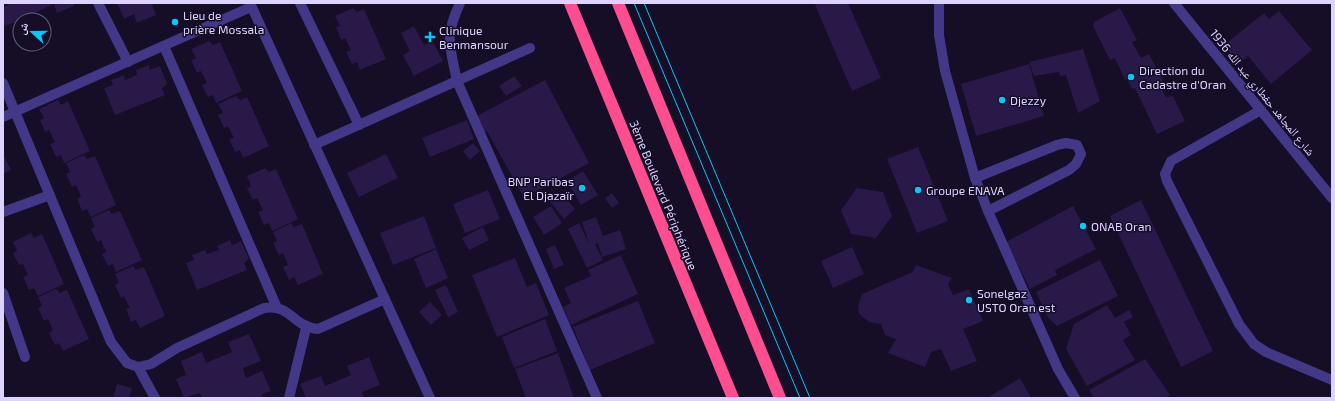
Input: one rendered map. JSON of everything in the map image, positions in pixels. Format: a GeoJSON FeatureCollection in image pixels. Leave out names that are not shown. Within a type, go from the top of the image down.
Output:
{"type":"FeatureCollection","features":[{"type":"Feature","properties":{"kind":"highway","name":"3ème Boulevard Périphérique"},"geometry":{"type":"LineString","coordinates":[[570,3],[733,398]]}},
{"type":"Feature","properties":{"kind":"highway"},"geometry":{"type":"LineString","coordinates":[[618,3],[780,398]]}},
{"type":"Feature","properties":{"kind":"street"},"geometry":{"type":"LineString","coordinates":[[98,3],[128,62]]}},
{"type":"Feature","properties":{"kind":"street"},"geometry":{"type":"LineString","coordinates":[[300,3],[359,125]]}},
{"type":"Feature","properties":{"kind":"street"},"geometry":{"type":"LineString","coordinates":[[460,3],[453,18],[449,39],[458,81],[597,398]]}},
{"type":"Feature","properties":{"kind":"street"},"geometry":{"type":"LineString","coordinates":[[940,3],[939,35],[946,71],[975,178],[988,211],[1058,369],[1076,398]]}},
{"type":"Feature","properties":{"kind":"street","name":"شارع المجاهد حفطاري عبد الله 1936"},"geometry":{"type":"LineString","coordinates":[[1174,3],[1332,198]]}},
{"type":"Feature","properties":{"kind":"street"},"geometry":{"type":"LineString","coordinates":[[3,117],[164,46],[251,5],[430,398]]}},
{"type":"Feature","properties":{"kind":"street"},"geometry":{"type":"LineString","coordinates":[[164,46],[277,308]]}},
{"type":"Feature","properties":{"kind":"street"},"geometry":{"type":"LineString","coordinates":[[314,145],[530,48]]}},
{"type":"Feature","properties":{"kind":"street"},"geometry":{"type":"LineString","coordinates":[[3,83],[111,342],[128,363],[138,367],[151,364],[177,348],[264,308],[286,310],[306,328],[318,329],[328,326],[385,300]]}},
{"type":"Feature","properties":{"kind":"street"},"geometry":{"type":"LineString","coordinates":[[1261,110],[1171,160],[1165,174],[1167,181],[1239,324],[1254,344],[1266,352],[1332,380]]}},
{"type":"Feature","properties":{"kind":"street"},"geometry":{"type":"LineString","coordinates":[[975,178],[1056,145],[1066,143],[1077,145],[1081,154],[1076,164],[1069,170],[988,211]]}},
{"type":"Feature","properties":{"kind":"street"},"geometry":{"type":"LineString","coordinates":[[3,212],[50,195]]}},
{"type":"Feature","properties":{"kind":"street"},"geometry":{"type":"LineString","coordinates":[[4,296],[25,357]]}},
{"type":"Feature","properties":{"kind":"street"},"geometry":{"type":"LineString","coordinates":[[289,398],[306,328]]}},
{"type":"Feature","properties":{"kind":"street"},"geometry":{"type":"LineString","coordinates":[[138,367],[155,398]]}},
{"type":"Feature","properties":{"kind":"building"},"geometry":{"type":"Polygon","coordinates":[[[12,3],[73,3],[74,6],[57,13],[54,4],[36,12],[12,12],[12,23],[5,26],[3,20],[3,7],[12,3]]]}},
{"type":"Feature","properties":{"kind":"building"},"geometry":{"type":"Polygon","coordinates":[[[117,3],[157,3],[152,5],[156,15],[137,23],[134,14],[124,19],[117,3]]]}},
{"type":"Feature","properties":{"kind":"building"},"geometry":{"type":"Polygon","coordinates":[[[820,3],[848,3],[881,78],[852,91],[815,5],[820,3]]]}},
{"type":"Feature","properties":{"kind":"building"},"geometry":{"type":"Polygon","coordinates":[[[353,8],[357,12],[364,9],[386,59],[360,70],[357,62],[352,64],[346,52],[351,50],[345,38],[341,40],[336,27],[340,26],[335,16],[353,8]]]}},
{"type":"Feature","properties":{"kind":"building"},"geometry":{"type":"Polygon","coordinates":[[[1120,8],[1137,40],[1132,42],[1141,58],[1149,54],[1165,85],[1161,87],[1166,97],[1173,96],[1185,121],[1157,134],[1135,88],[1132,89],[1127,79],[1125,80],[1115,58],[1110,60],[1093,26],[1094,22],[1120,8]]]}},
{"type":"Feature","properties":{"kind":"building"},"geometry":{"type":"Polygon","coordinates":[[[1279,11],[1312,50],[1271,84],[1248,56],[1239,64],[1224,45],[1264,13],[1269,19],[1279,11]]]}},
{"type":"Feature","properties":{"kind":"building"},"geometry":{"type":"Polygon","coordinates":[[[414,26],[424,45],[432,40],[443,61],[414,76],[403,55],[410,51],[401,33],[414,26]]]}},
{"type":"Feature","properties":{"kind":"building"},"geometry":{"type":"Polygon","coordinates":[[[209,41],[213,45],[220,42],[242,91],[216,103],[213,95],[208,97],[202,85],[207,83],[201,71],[197,73],[191,60],[196,58],[191,49],[209,41]]]}},
{"type":"Feature","properties":{"kind":"building"},"geometry":{"type":"Polygon","coordinates":[[[1083,49],[1100,101],[1078,113],[1066,75],[1060,76],[1059,72],[1034,76],[1029,62],[1083,49]]]}},
{"type":"Feature","properties":{"kind":"building","name":"Djezzy"},"geometry":{"type":"Polygon","coordinates":[[[1029,64],[1044,116],[976,136],[961,84],[1029,64]]]}},
{"type":"Feature","properties":{"kind":"building"},"geometry":{"type":"Polygon","coordinates":[[[149,65],[150,70],[160,66],[167,84],[162,88],[165,95],[115,115],[104,88],[113,85],[111,80],[124,75],[125,80],[137,75],[136,70],[149,65]]]}},
{"type":"Feature","properties":{"kind":"building"},"geometry":{"type":"Polygon","coordinates":[[[514,76],[522,86],[506,96],[499,86],[514,76]]]}},
{"type":"Feature","properties":{"kind":"building"},"geometry":{"type":"Polygon","coordinates":[[[545,80],[589,163],[524,198],[487,131],[484,133],[475,117],[545,80]]]}},
{"type":"Feature","properties":{"kind":"building"},"geometry":{"type":"Polygon","coordinates":[[[236,96],[240,100],[247,97],[269,146],[243,158],[240,150],[235,152],[229,139],[234,138],[228,126],[224,128],[218,115],[223,113],[218,104],[236,96]]]}},
{"type":"Feature","properties":{"kind":"building"},"geometry":{"type":"Polygon","coordinates":[[[58,100],[61,105],[68,101],[90,151],[64,163],[61,155],[56,157],[50,144],[55,142],[49,130],[45,132],[40,120],[44,118],[39,109],[58,100]]]}},
{"type":"Feature","properties":{"kind":"building"},"geometry":{"type":"Polygon","coordinates":[[[467,120],[474,139],[430,157],[422,138],[467,120]]]}},
{"type":"Feature","properties":{"kind":"building"},"geometry":{"type":"Polygon","coordinates":[[[473,143],[480,151],[470,160],[463,151],[473,143]]]}},
{"type":"Feature","properties":{"kind":"building","name":"Groupe ENAVA"},"geometry":{"type":"Polygon","coordinates":[[[918,147],[948,221],[917,233],[887,159],[918,147]]]}},
{"type":"Feature","properties":{"kind":"building"},"geometry":{"type":"Polygon","coordinates":[[[3,154],[11,170],[3,174],[3,154]]]}},
{"type":"Feature","properties":{"kind":"building"},"geometry":{"type":"Polygon","coordinates":[[[386,154],[398,178],[359,197],[347,173],[386,154]]]}},
{"type":"Feature","properties":{"kind":"building"},"geometry":{"type":"Polygon","coordinates":[[[84,155],[87,159],[95,156],[116,205],[91,217],[87,209],[82,211],[77,199],[81,197],[76,185],[72,187],[66,174],[70,172],[66,163],[84,155]]]}},
{"type":"Feature","properties":{"kind":"building"},"geometry":{"type":"Polygon","coordinates":[[[265,168],[269,172],[276,169],[298,219],[272,231],[269,223],[264,225],[258,212],[263,210],[257,198],[253,200],[247,188],[251,186],[247,176],[265,168]]]}},
{"type":"Feature","properties":{"kind":"building","name":"BNP Paribas El Djazaïr"},"geometry":{"type":"Polygon","coordinates":[[[583,171],[598,195],[581,205],[567,181],[583,171]]]}},
{"type":"Feature","properties":{"kind":"building"},"geometry":{"type":"Polygon","coordinates":[[[857,188],[883,192],[892,216],[876,238],[851,234],[841,210],[857,188]]]}},
{"type":"Feature","properties":{"kind":"building"},"geometry":{"type":"Polygon","coordinates":[[[488,190],[500,219],[465,233],[453,204],[488,190]]]}},
{"type":"Feature","properties":{"kind":"building"},"geometry":{"type":"Polygon","coordinates":[[[561,192],[575,209],[564,219],[550,202],[561,192]]]}},
{"type":"Feature","properties":{"kind":"building"},"geometry":{"type":"Polygon","coordinates":[[[612,193],[619,203],[612,208],[605,198],[612,193]]]}},
{"type":"Feature","properties":{"kind":"building"},"geometry":{"type":"Polygon","coordinates":[[[1141,200],[1213,351],[1181,367],[1110,216],[1141,200]]]}},
{"type":"Feature","properties":{"kind":"building"},"geometry":{"type":"Polygon","coordinates":[[[551,206],[562,223],[544,235],[533,217],[551,206]]]}},
{"type":"Feature","properties":{"kind":"building"},"geometry":{"type":"Polygon","coordinates":[[[1073,206],[1096,249],[1055,270],[1057,275],[1030,289],[1006,242],[1073,206]]]}},
{"type":"Feature","properties":{"kind":"building"},"geometry":{"type":"Polygon","coordinates":[[[109,210],[112,214],[120,211],[142,260],[116,272],[113,264],[108,266],[102,254],[106,252],[101,240],[97,242],[91,229],[95,227],[91,218],[109,210]]]}},
{"type":"Feature","properties":{"kind":"building"},"geometry":{"type":"Polygon","coordinates":[[[424,216],[436,248],[393,265],[380,233],[424,216]]]}},
{"type":"Feature","properties":{"kind":"building"},"geometry":{"type":"Polygon","coordinates":[[[596,217],[603,236],[620,230],[626,249],[602,257],[598,243],[595,244],[603,260],[587,268],[568,229],[579,223],[589,244],[582,222],[596,217]]]}},
{"type":"Feature","properties":{"kind":"building"},"geometry":{"type":"Polygon","coordinates":[[[291,223],[294,227],[302,224],[323,274],[298,285],[294,277],[289,280],[283,267],[288,265],[283,253],[279,255],[273,243],[277,241],[273,232],[291,223]]]}},
{"type":"Feature","properties":{"kind":"building"},"geometry":{"type":"Polygon","coordinates":[[[483,227],[489,240],[469,250],[462,238],[483,227]]]}},
{"type":"Feature","properties":{"kind":"building"},"geometry":{"type":"Polygon","coordinates":[[[31,233],[34,238],[42,234],[64,284],[38,296],[34,288],[29,290],[23,277],[28,275],[23,264],[19,265],[13,253],[17,251],[13,242],[31,233]]]}},
{"type":"Feature","properties":{"kind":"building"},"geometry":{"type":"Polygon","coordinates":[[[230,240],[232,245],[241,241],[249,259],[244,263],[247,270],[197,290],[186,263],[194,260],[192,255],[205,250],[207,254],[219,250],[217,246],[230,240]]]}},
{"type":"Feature","properties":{"kind":"building"},"geometry":{"type":"Polygon","coordinates":[[[555,245],[564,265],[554,269],[546,249],[555,245]]]}},
{"type":"Feature","properties":{"kind":"building"},"geometry":{"type":"Polygon","coordinates":[[[852,247],[864,274],[833,288],[821,261],[852,247]]]}},
{"type":"Feature","properties":{"kind":"building"},"geometry":{"type":"Polygon","coordinates":[[[436,249],[448,278],[426,288],[414,259],[436,249]]]}},
{"type":"Feature","properties":{"kind":"building"},"geometry":{"type":"Polygon","coordinates":[[[621,255],[638,294],[571,325],[563,307],[571,303],[564,288],[591,276],[588,270],[621,255]]]}},
{"type":"Feature","properties":{"kind":"building"},"geometry":{"type":"Polygon","coordinates":[[[515,258],[527,287],[536,283],[549,315],[497,337],[472,275],[515,258]]]}},
{"type":"Feature","properties":{"kind":"building"},"geometry":{"type":"Polygon","coordinates":[[[1100,260],[1118,296],[1057,326],[1048,318],[1036,292],[1100,260]]]}},
{"type":"Feature","properties":{"kind":"building"},"geometry":{"type":"Polygon","coordinates":[[[916,265],[952,278],[948,284],[953,295],[969,289],[983,321],[963,329],[977,361],[951,371],[941,349],[931,352],[925,367],[888,353],[896,339],[885,335],[881,324],[869,322],[859,314],[858,306],[862,294],[913,272],[916,265]]]}},
{"type":"Feature","properties":{"kind":"building"},"geometry":{"type":"Polygon","coordinates":[[[133,266],[136,270],[144,267],[165,316],[140,328],[136,320],[131,322],[126,309],[130,308],[124,296],[121,298],[115,285],[119,283],[115,274],[133,266]]]}},
{"type":"Feature","properties":{"kind":"building"},"geometry":{"type":"Polygon","coordinates":[[[446,285],[458,312],[448,317],[435,290],[446,285]]]}},
{"type":"Feature","properties":{"kind":"building"},"geometry":{"type":"Polygon","coordinates":[[[56,289],[60,293],[67,290],[89,339],[63,351],[59,343],[55,345],[49,333],[53,330],[48,319],[44,321],[38,308],[42,306],[38,297],[56,289]]]}},
{"type":"Feature","properties":{"kind":"building"},"geometry":{"type":"Polygon","coordinates":[[[638,301],[655,343],[590,370],[573,327],[638,301]]]}},
{"type":"Feature","properties":{"kind":"building"},"geometry":{"type":"Polygon","coordinates":[[[430,302],[442,315],[431,325],[419,312],[430,302]]]}},
{"type":"Feature","properties":{"kind":"building"},"geometry":{"type":"Polygon","coordinates":[[[1107,305],[1115,318],[1129,310],[1133,317],[1124,322],[1131,335],[1123,340],[1135,360],[1087,386],[1066,349],[1074,324],[1107,305]]]}},
{"type":"Feature","properties":{"kind":"building"},"geometry":{"type":"Polygon","coordinates":[[[545,319],[557,351],[514,368],[502,337],[545,319]]]}},
{"type":"Feature","properties":{"kind":"building"},"geometry":{"type":"Polygon","coordinates":[[[249,334],[261,361],[243,368],[246,378],[262,371],[271,391],[262,394],[263,398],[202,398],[200,393],[184,398],[176,379],[186,375],[181,361],[202,352],[206,363],[232,352],[228,342],[249,334]]]}},
{"type":"Feature","properties":{"kind":"building"},"geometry":{"type":"Polygon","coordinates":[[[558,353],[574,398],[526,398],[515,369],[558,353]]]}},
{"type":"Feature","properties":{"kind":"building"},"geometry":{"type":"Polygon","coordinates":[[[369,357],[380,385],[362,392],[364,398],[306,398],[300,384],[321,376],[325,386],[351,375],[347,366],[369,357]]]}},
{"type":"Feature","properties":{"kind":"building"},"geometry":{"type":"Polygon","coordinates":[[[1145,359],[1170,395],[1165,398],[1094,398],[1089,390],[1145,359]]]}},
{"type":"Feature","properties":{"kind":"building"},"geometry":{"type":"Polygon","coordinates":[[[1020,378],[1031,398],[987,398],[1020,378]]]}},
{"type":"Feature","properties":{"kind":"building"},"geometry":{"type":"Polygon","coordinates":[[[117,384],[132,388],[129,398],[113,398],[117,384]]]}},
{"type":"Feature","properties":{"kind":"tram line"},"geometry":{"type":"LineString","coordinates":[[634,3],[800,398]]}},
{"type":"Feature","properties":{"kind":"tram line"},"geometry":{"type":"LineString","coordinates":[[644,3],[810,398]]}},
{"type":"Feature","properties":{"kind":"place","name":"Lieu de prière Mossala"},"geometry":{"type":"Point","coordinates":[175,22]}},
{"type":"Feature","properties":{"kind":"place","name":"Clinique Benmansour"},"geometry":{"type":"Point","coordinates":[430,37]}},
{"type":"Feature","properties":{"kind":"place","name":"Direction du Cadastre d'Oran"},"geometry":{"type":"Point","coordinates":[1131,77]}},
{"type":"Feature","properties":{"kind":"place","name":"Djezzy"},"geometry":{"type":"Point","coordinates":[1002,100]}},
{"type":"Feature","properties":{"kind":"place","name":"BNP Paribas El Djazaïr"},"geometry":{"type":"Point","coordinates":[582,188]}},
{"type":"Feature","properties":{"kind":"place","name":"Groupe ENAVA"},"geometry":{"type":"Point","coordinates":[918,190]}},
{"type":"Feature","properties":{"kind":"place","name":"ONAB Oran"},"geometry":{"type":"Point","coordinates":[1083,226]}},
{"type":"Feature","properties":{"kind":"place","name":"Sonelgaz USTO Oran est"},"geometry":{"type":"Point","coordinates":[969,300]}}]}
